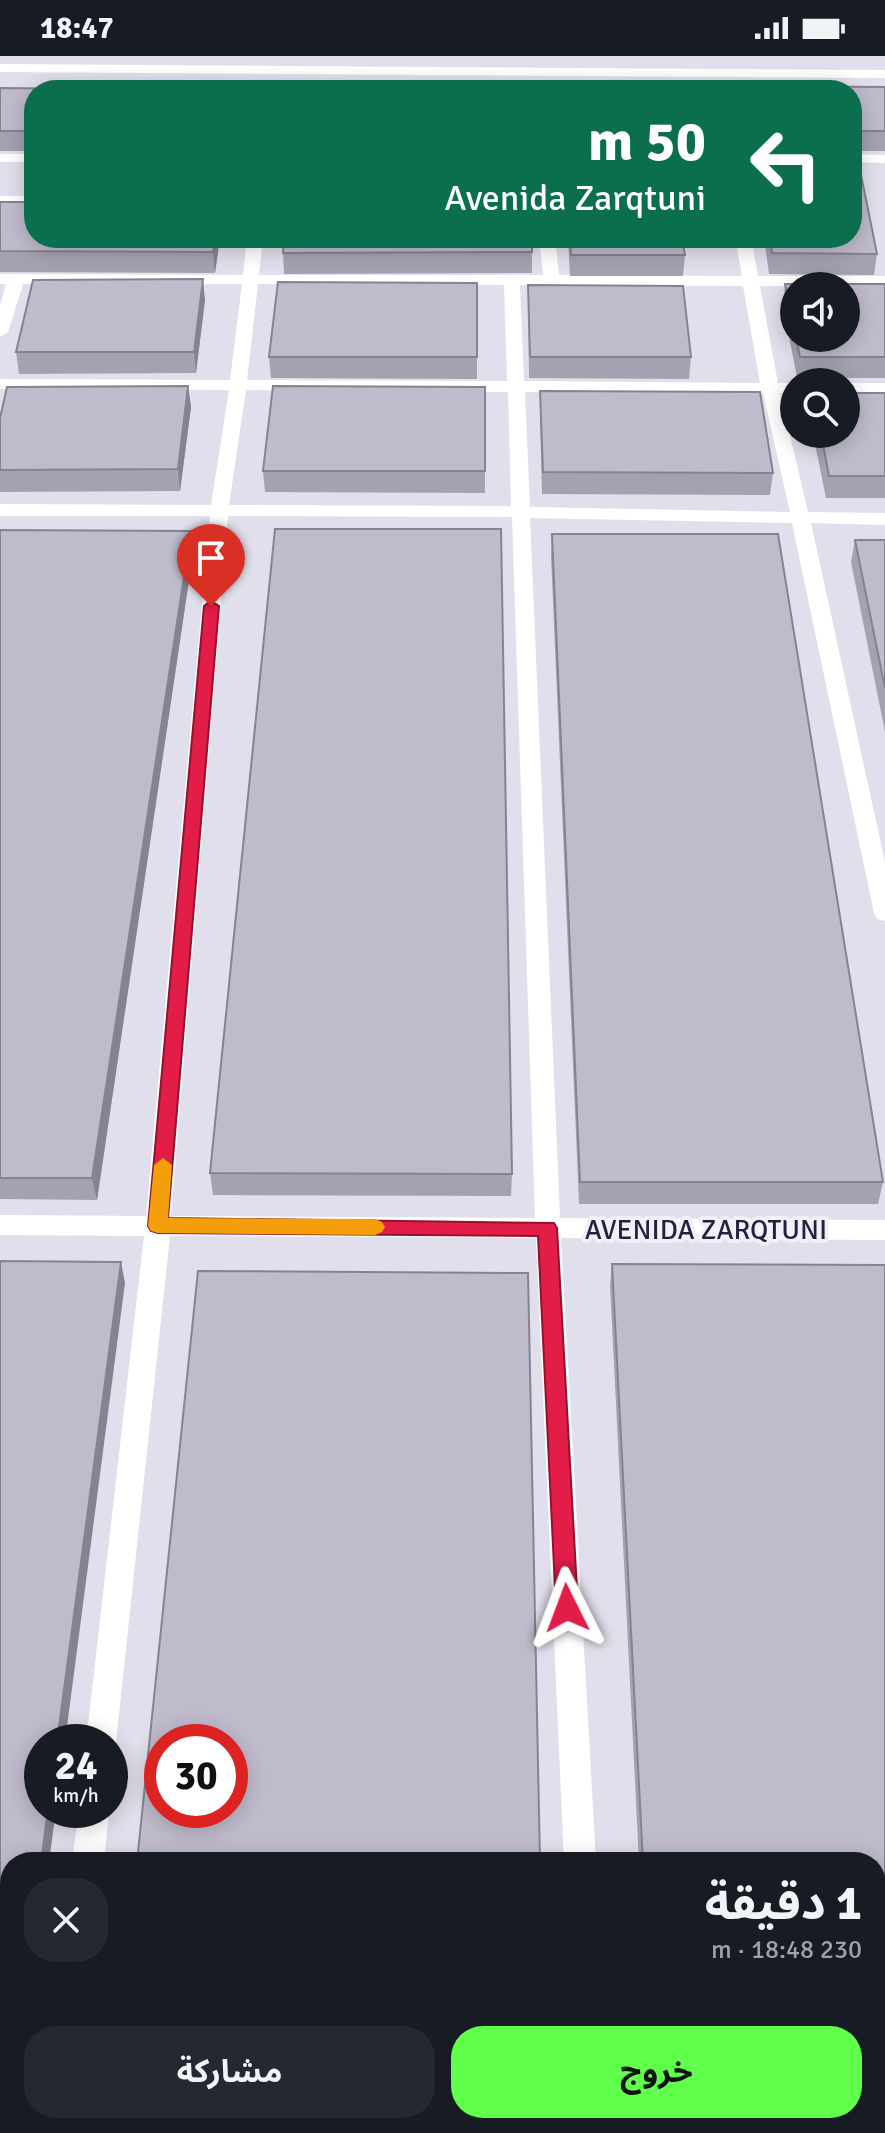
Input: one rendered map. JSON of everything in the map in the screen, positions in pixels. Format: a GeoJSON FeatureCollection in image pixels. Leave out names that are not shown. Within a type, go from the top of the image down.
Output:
{"type":"FeatureCollection","features":[{"type":"Feature","properties":{"kind":"street"},"geometry":{"type":"LineString","coordinates":[[0,68],[133,74],[275,62],[419,70],[727,64],[885,74]]}},
{"type":"Feature","properties":{"kind":"street"},"geometry":{"type":"LineString","coordinates":[[419,70],[419,80]]}},
{"type":"Feature","properties":{"kind":"street"},"geometry":{"type":"LineString","coordinates":[[0,158],[24,158]]}},
{"type":"Feature","properties":{"kind":"street"},"geometry":{"type":"LineString","coordinates":[[862,158],[885,159]]}},
{"type":"Feature","properties":{"kind":"street"},"geometry":{"type":"LineString","coordinates":[[0,201],[24,201]]}},
{"type":"Feature","properties":{"kind":"street"},"geometry":{"type":"LineString","coordinates":[[103,1724],[158,1226],[219,513],[238,385],[253,248]]}},
{"type":"Feature","properties":{"kind":"street"},"geometry":{"type":"LineString","coordinates":[[548,248],[552,280]]}},
{"type":"Feature","properties":{"kind":"street"},"geometry":{"type":"LineString","coordinates":[[744,248],[770,388],[885,913]]}},
{"type":"Feature","properties":{"kind":"street"},"geometry":{"type":"LineString","coordinates":[[0,332],[8,279],[885,281]]}},
{"type":"Feature","properties":{"kind":"street"},"geometry":{"type":"LineString","coordinates":[[512,279],[548,1228],[579,1852]]}},
{"type":"Feature","properties":{"kind":"street"},"geometry":{"type":"LineString","coordinates":[[0,384],[780,388]]}},
{"type":"Feature","properties":{"kind":"street"},"geometry":{"type":"LineString","coordinates":[[860,388],[885,388]]}},
{"type":"Feature","properties":{"kind":"street"},"geometry":{"type":"LineString","coordinates":[[0,510],[522,512],[885,519]]}},
{"type":"Feature","properties":{"kind":"street","name":"AVENIDA ZARQTUNI"},"geometry":{"type":"LineString","coordinates":[[0,1225],[885,1230]]}},
{"type":"Feature","properties":{"kind":"street"},"geometry":{"type":"LineString","coordinates":[[89,1852],[92,1828]]}},
{"type":"Feature","properties":{"kind":"building"},"geometry":{"type":"Polygon","coordinates":[[[862,87],[885,87],[885,131],[862,131],[862,87]]]}},
{"type":"Feature","properties":{"kind":"building"},"geometry":{"type":"Polygon","coordinates":[[[0,88],[24,88],[24,131],[0,131],[0,88]]]}},
{"type":"Feature","properties":{"kind":"building"},"geometry":{"type":"Polygon","coordinates":[[[862,180],[877,254],[772,253],[771,248],[862,248],[862,180]]]}},
{"type":"Feature","properties":{"kind":"building"},"geometry":{"type":"Polygon","coordinates":[[[0,202],[24,202],[24,248],[214,248],[213,252],[0,251],[0,202]]]}},
{"type":"Feature","properties":{"kind":"building"},"geometry":{"type":"Polygon","coordinates":[[[283,248],[532,248],[532,252],[283,253],[283,248]]]}},
{"type":"Feature","properties":{"kind":"building"},"geometry":{"type":"Polygon","coordinates":[[[571,248],[684,248],[685,255],[571,255],[571,248]]]}},
{"type":"Feature","properties":{"kind":"building"},"geometry":{"type":"Polygon","coordinates":[[[203,279],[194,352],[16,352],[33,280],[203,279]]]}},
{"type":"Feature","properties":{"kind":"building"},"geometry":{"type":"Polygon","coordinates":[[[278,282],[477,283],[477,357],[269,357],[278,282]]]}},
{"type":"Feature","properties":{"kind":"building"},"geometry":{"type":"Polygon","coordinates":[[[860,284],[885,284],[885,357],[800,357],[799,352],[860,352],[860,284]]]}},
{"type":"Feature","properties":{"kind":"building"},"geometry":{"type":"Polygon","coordinates":[[[528,285],[683,286],[691,357],[530,357],[528,285]]]}},
{"type":"Feature","properties":{"kind":"building"},"geometry":{"type":"Polygon","coordinates":[[[188,386],[178,469],[0,470],[0,418],[7,387],[188,386]]]}},
{"type":"Feature","properties":{"kind":"building"},"geometry":{"type":"Polygon","coordinates":[[[273,386],[485,387],[485,471],[263,471],[273,386]]]}},
{"type":"Feature","properties":{"kind":"building"},"geometry":{"type":"Polygon","coordinates":[[[540,391],[760,392],[773,473],[543,472],[540,391]]]}},
{"type":"Feature","properties":{"kind":"building"},"geometry":{"type":"Polygon","coordinates":[[[860,393],[885,393],[885,476],[829,476],[824,448],[860,448],[860,393]]]}},
{"type":"Feature","properties":{"kind":"building"},"geometry":{"type":"Polygon","coordinates":[[[275,529],[501,529],[512,1174],[210,1173],[275,529]]]}},
{"type":"Feature","properties":{"kind":"building"},"geometry":{"type":"Polygon","coordinates":[[[0,530],[191,531],[92,1178],[0,1178],[0,530]]]}},
{"type":"Feature","properties":{"kind":"building"},"geometry":{"type":"Polygon","coordinates":[[[552,534],[778,534],[883,1182],[580,1182],[552,534]]]}},
{"type":"Feature","properties":{"kind":"building"},"geometry":{"type":"Polygon","coordinates":[[[855,540],[885,540],[885,688],[855,540]]]}},
{"type":"Feature","properties":{"kind":"building"},"geometry":{"type":"Polygon","coordinates":[[[0,1261],[121,1262],[59,1724],[24,1724],[24,1828],[46,1828],[42,1852],[0,1852],[0,1261]]]}},
{"type":"Feature","properties":{"kind":"building"},"geometry":{"type":"Polygon","coordinates":[[[612,1264],[885,1265],[885,1852],[642,1852],[612,1264]]]}},
{"type":"Feature","properties":{"kind":"building"},"geometry":{"type":"Polygon","coordinates":[[[198,1271],[528,1273],[540,1852],[138,1852],[144,1794],[144,1828],[248,1828],[248,1724],[151,1724],[198,1271]]]}},
{"type":"Feature","properties":{"kind":"slow traffic"},"geometry":{"type":"LineString","coordinates":[[163,1165],[158,1226],[375,1227]]}},
{"type":"Feature","properties":{"kind":"route"},"geometry":{"type":"LineString","coordinates":[[211,606],[158,1226],[548,1228],[567,1608]]}}]}
